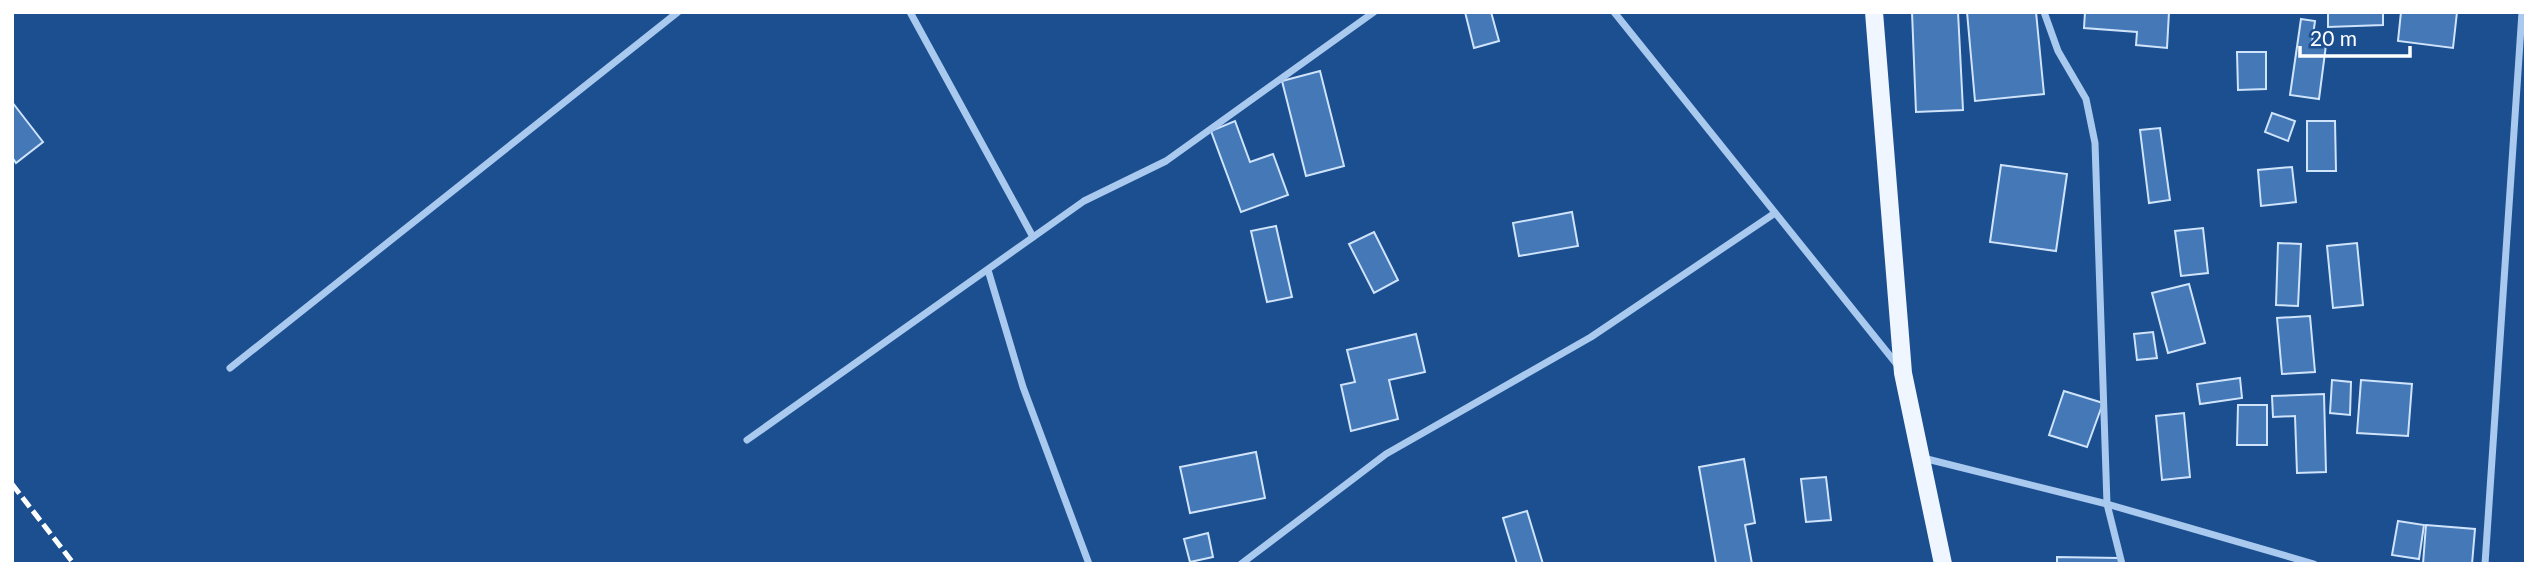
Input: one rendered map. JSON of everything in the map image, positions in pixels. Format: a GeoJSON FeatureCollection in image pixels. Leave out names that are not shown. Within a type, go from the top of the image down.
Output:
{"type":"FeatureCollection","features":[{"type":"Feature","properties":{"kind":"main road"},"geometry":{"type":"LineString","coordinates":[[1874,12],[1903,373],[1943,564]]}},
{"type":"Feature","properties":{"kind":"street"},"geometry":{"type":"LineString","coordinates":[[230,368],[678,12]]}},
{"type":"Feature","properties":{"kind":"street"},"geometry":{"type":"LineString","coordinates":[[910,12],[1033,237]]}},
{"type":"Feature","properties":{"kind":"street"},"geometry":{"type":"LineString","coordinates":[[747,440],[1084,201],[1166,162],[1374,12]]}},
{"type":"Feature","properties":{"kind":"street"},"geometry":{"type":"LineString","coordinates":[[1614,12],[1903,373]]}},
{"type":"Feature","properties":{"kind":"street"},"geometry":{"type":"LineString","coordinates":[[2044,12],[2058,51],[2085,99],[2095,143],[2107,504],[2122,564]]}},
{"type":"Feature","properties":{"kind":"street"},"geometry":{"type":"LineString","coordinates":[[2485,564],[2522,12]]}},
{"type":"Feature","properties":{"kind":"street"},"geometry":{"type":"LineString","coordinates":[[1241,564],[1385,454],[1591,337],[1775,212]]}},
{"type":"Feature","properties":{"kind":"street"},"geometry":{"type":"LineString","coordinates":[[988,270],[1023,387],[1089,564]]}},
{"type":"Feature","properties":{"kind":"street"},"geometry":{"type":"LineString","coordinates":[[1922,458],[2107,504],[2314,564]]}},
{"type":"Feature","properties":{"kind":"building"},"geometry":{"type":"Polygon","coordinates":[[[1465,12],[1491,12],[1499,41],[1474,48],[1465,12]]]}},
{"type":"Feature","properties":{"kind":"building"},"geometry":{"type":"Polygon","coordinates":[[[1912,12],[1958,12],[1963,110],[1916,112],[1912,12]]]}},
{"type":"Feature","properties":{"kind":"building"},"geometry":{"type":"Polygon","coordinates":[[[1967,12],[2036,12],[2044,94],[1975,101],[1967,12]]]}},
{"type":"Feature","properties":{"kind":"building"},"geometry":{"type":"Polygon","coordinates":[[[2085,12],[2169,12],[2167,48],[2136,45],[2137,32],[2084,28],[2085,12]]]}},
{"type":"Feature","properties":{"kind":"building"},"geometry":{"type":"Polygon","coordinates":[[[2328,12],[2383,12],[2383,25],[2328,27],[2328,12]]]}},
{"type":"Feature","properties":{"kind":"building"},"geometry":{"type":"Polygon","coordinates":[[[2401,12],[2457,12],[2453,48],[2398,41],[2401,12]]]}},
{"type":"Feature","properties":{"kind":"building"},"geometry":{"type":"Polygon","coordinates":[[[2301,19],[2315,21],[2312,43],[2326,45],[2319,99],[2290,95],[2301,19]]]}},
{"type":"Feature","properties":{"kind":"building"},"geometry":{"type":"Polygon","coordinates":[[[2237,52],[2266,52],[2266,89],[2238,90],[2237,52]]]}},
{"type":"Feature","properties":{"kind":"building"},"geometry":{"type":"Polygon","coordinates":[[[1320,71],[1344,166],[1306,176],[1282,81],[1320,71]]]}},
{"type":"Feature","properties":{"kind":"building"},"geometry":{"type":"Polygon","coordinates":[[[12,102],[43,142],[16,163],[12,157],[12,102]]]}},
{"type":"Feature","properties":{"kind":"building"},"geometry":{"type":"Polygon","coordinates":[[[2272,113],[2295,121],[2288,141],[2265,132],[2272,113]]]}},
{"type":"Feature","properties":{"kind":"building"},"geometry":{"type":"Polygon","coordinates":[[[1235,121],[1250,162],[1273,154],[1288,195],[1241,212],[1211,131],[1235,121]]]}},
{"type":"Feature","properties":{"kind":"building"},"geometry":{"type":"Polygon","coordinates":[[[2307,121],[2335,121],[2336,171],[2307,171],[2307,121]]]}},
{"type":"Feature","properties":{"kind":"building"},"geometry":{"type":"Polygon","coordinates":[[[2160,128],[2170,200],[2149,203],[2140,130],[2160,128]]]}},
{"type":"Feature","properties":{"kind":"building"},"geometry":{"type":"Polygon","coordinates":[[[2001,165],[2067,174],[2056,251],[1990,242],[2001,165]]]}},
{"type":"Feature","properties":{"kind":"building"},"geometry":{"type":"Polygon","coordinates":[[[2292,167],[2296,202],[2261,206],[2258,170],[2292,167]]]}},
{"type":"Feature","properties":{"kind":"building"},"geometry":{"type":"Polygon","coordinates":[[[1572,212],[1578,246],[1519,256],[1513,223],[1572,212]]]}},
{"type":"Feature","properties":{"kind":"building"},"geometry":{"type":"Polygon","coordinates":[[[1276,226],[1292,297],[1267,302],[1251,231],[1276,226]]]}},
{"type":"Feature","properties":{"kind":"building"},"geometry":{"type":"Polygon","coordinates":[[[2203,228],[2208,273],[2181,276],[2175,231],[2203,228]]]}},
{"type":"Feature","properties":{"kind":"building"},"geometry":{"type":"Polygon","coordinates":[[[1374,232],[1398,280],[1374,293],[1349,244],[1374,232]]]}},
{"type":"Feature","properties":{"kind":"building"},"geometry":{"type":"Polygon","coordinates":[[[2278,243],[2301,244],[2298,306],[2276,305],[2278,243]]]}},
{"type":"Feature","properties":{"kind":"building"},"geometry":{"type":"Polygon","coordinates":[[[2357,243],[2363,305],[2333,308],[2327,246],[2357,243]]]}},
{"type":"Feature","properties":{"kind":"building"},"geometry":{"type":"Polygon","coordinates":[[[2189,284],[2205,343],[2168,353],[2152,293],[2189,284]]]}},
{"type":"Feature","properties":{"kind":"building"},"geometry":{"type":"Polygon","coordinates":[[[2310,316],[2315,372],[2282,374],[2277,318],[2310,316]]]}},
{"type":"Feature","properties":{"kind":"building"},"geometry":{"type":"Polygon","coordinates":[[[2153,332],[2157,358],[2137,360],[2134,334],[2153,332]]]}},
{"type":"Feature","properties":{"kind":"building"},"geometry":{"type":"Polygon","coordinates":[[[1416,334],[1425,372],[1389,380],[1398,419],[1351,431],[1341,385],[1355,382],[1347,350],[1416,334]]]}},
{"type":"Feature","properties":{"kind":"building"},"geometry":{"type":"Polygon","coordinates":[[[2240,378],[2242,398],[2200,404],[2197,384],[2240,378]]]}},
{"type":"Feature","properties":{"kind":"building"},"geometry":{"type":"Polygon","coordinates":[[[2332,380],[2351,382],[2350,415],[2330,413],[2332,380]]]}},
{"type":"Feature","properties":{"kind":"building"},"geometry":{"type":"Polygon","coordinates":[[[2361,380],[2412,384],[2408,436],[2357,433],[2361,380]]]}},
{"type":"Feature","properties":{"kind":"building"},"geometry":{"type":"Polygon","coordinates":[[[2064,391],[2103,403],[2087,447],[2049,435],[2064,391]]]}},
{"type":"Feature","properties":{"kind":"building"},"geometry":{"type":"Polygon","coordinates":[[[2324,394],[2326,472],[2297,473],[2295,416],[2273,417],[2272,396],[2324,394]]]}},
{"type":"Feature","properties":{"kind":"building"},"geometry":{"type":"Polygon","coordinates":[[[2238,405],[2267,405],[2267,445],[2237,445],[2238,405]]]}},
{"type":"Feature","properties":{"kind":"building"},"geometry":{"type":"Polygon","coordinates":[[[2184,413],[2190,477],[2162,480],[2156,416],[2184,413]]]}},
{"type":"Feature","properties":{"kind":"building"},"geometry":{"type":"Polygon","coordinates":[[[1256,452],[1265,498],[1190,513],[1180,467],[1256,452]]]}},
{"type":"Feature","properties":{"kind":"building"},"geometry":{"type":"Polygon","coordinates":[[[1744,459],[1755,523],[1745,525],[1752,564],[1716,564],[1699,467],[1744,459]]]}},
{"type":"Feature","properties":{"kind":"building"},"geometry":{"type":"Polygon","coordinates":[[[1826,477],[1831,520],[1806,522],[1801,479],[1826,477]]]}},
{"type":"Feature","properties":{"kind":"building"},"geometry":{"type":"Polygon","coordinates":[[[1527,511],[1543,564],[1517,564],[1503,518],[1527,511]]]}},
{"type":"Feature","properties":{"kind":"building"},"geometry":{"type":"Polygon","coordinates":[[[2398,521],[2424,525],[2419,559],[2392,555],[2398,521]]]}},
{"type":"Feature","properties":{"kind":"building"},"geometry":{"type":"Polygon","coordinates":[[[2426,525],[2475,529],[2472,564],[2423,564],[2426,525]]]}},
{"type":"Feature","properties":{"kind":"building"},"geometry":{"type":"Polygon","coordinates":[[[1208,533],[1213,557],[1190,562],[1184,539],[1208,533]]]}},
{"type":"Feature","properties":{"kind":"building"},"geometry":{"type":"Polygon","coordinates":[[[2057,557],[2119,558],[2119,564],[2057,564],[2057,557]]]}},
{"type":"Feature","properties":{"kind":"railway"},"geometry":{"type":"LineString","coordinates":[[12,484],[74,564]]}}]}
